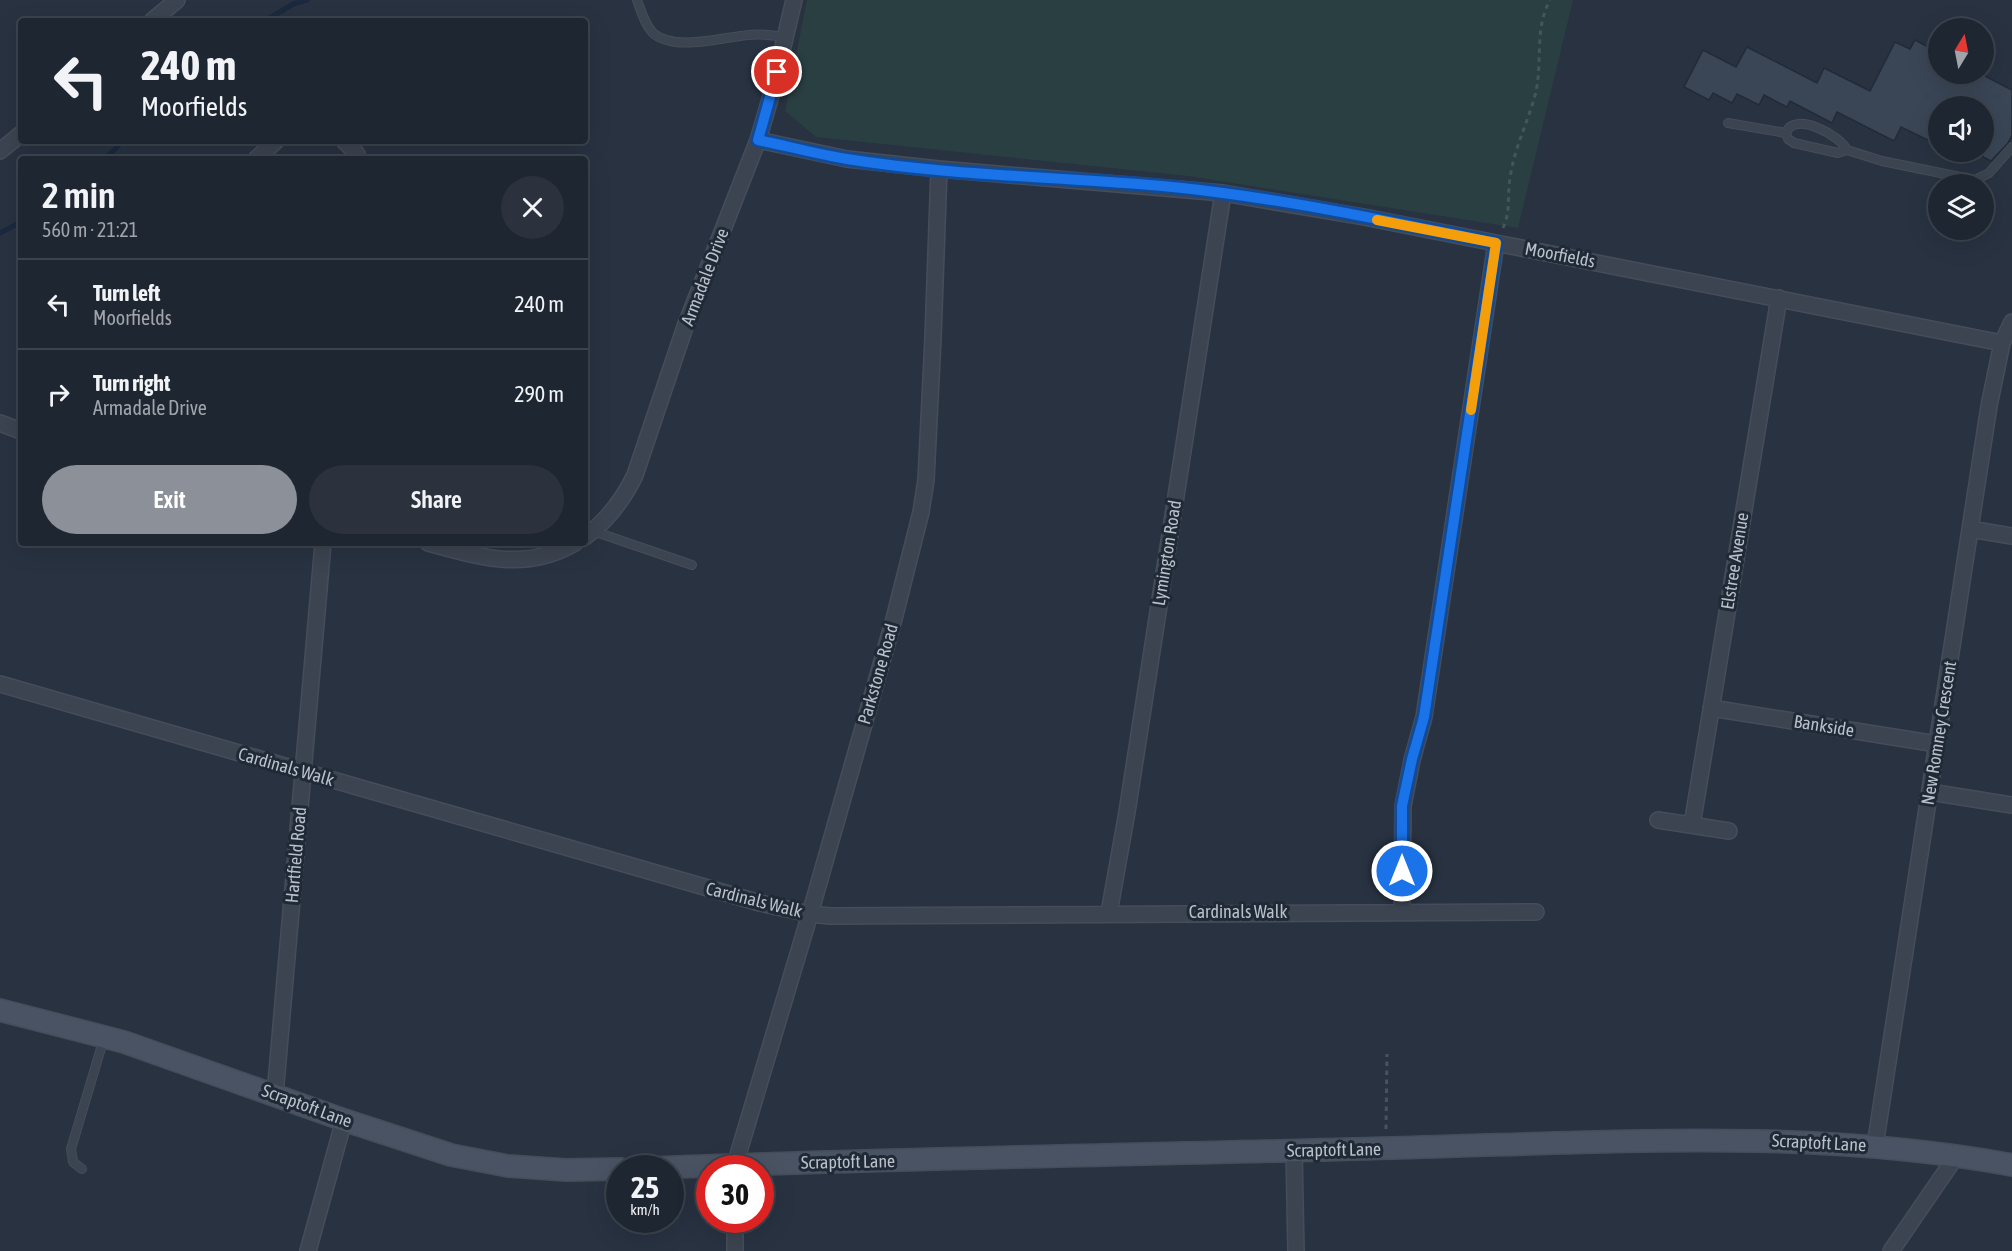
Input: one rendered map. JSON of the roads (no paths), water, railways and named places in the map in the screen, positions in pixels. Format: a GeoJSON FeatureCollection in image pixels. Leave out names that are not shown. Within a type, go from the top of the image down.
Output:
{"type":"FeatureCollection","features":[{"type":"Feature","properties":{"kind":"street"},"geometry":{"type":"LineString","coordinates":[[156,18],[177,0]]}},
{"type":"Feature","properties":{"kind":"street","name":"Armadale Drive"},"geometry":{"type":"LineString","coordinates":[[589,534],[613,512],[629,488],[635,474],[686,324],[758,140],[773,89],[794,0]]}},
{"type":"Feature","properties":{"kind":"street"},"geometry":{"type":"LineString","coordinates":[[0,151],[18,136]]}},
{"type":"Feature","properties":{"kind":"street","name":"Moorfields"},"geometry":{"type":"LineString","coordinates":[[758,140],[847,159],[1223,193],[1364,217],[2002,342]]}},
{"type":"Feature","properties":{"kind":"street"},"geometry":{"type":"LineString","coordinates":[[259,156],[273,144]]}},
{"type":"Feature","properties":{"kind":"street"},"geometry":{"type":"LineString","coordinates":[[347,144],[357,154]]}},
{"type":"Feature","properties":{"kind":"street","name":"Parkstone Road"},"geometry":{"type":"LineString","coordinates":[[738,1155],[810,914],[894,619],[921,512],[926,480],[939,169]]}},
{"type":"Feature","properties":{"kind":"street","name":"Lymington Road"},"geometry":{"type":"LineString","coordinates":[[1109,913],[1127,812],[1223,193]]}},
{"type":"Feature","properties":{"kind":"street"},"geometry":{"type":"LineString","coordinates":[[1402,912],[1402,806],[1424,717],[1496,243]]}},
{"type":"Feature","properties":{"kind":"street","name":"Elstree Avenue"},"geometry":{"type":"LineString","coordinates":[[1692,825],[1779,298]]}},
{"type":"Feature","properties":{"kind":"street","name":"New Romney Crescent"},"geometry":{"type":"LineString","coordinates":[[1875,1146],[1989,406],[2002,342],[2012,322]]}},
{"type":"Feature","properties":{"kind":"street"},"geometry":{"type":"LineString","coordinates":[[0,423],[18,430]]}},
{"type":"Feature","properties":{"kind":"street"},"geometry":{"type":"LineString","coordinates":[[1970,529],[2012,536]]}},
{"type":"Feature","properties":{"kind":"street","name":"Hartfield Road"},"geometry":{"type":"LineString","coordinates":[[275,1095],[323,546]]}},
{"type":"Feature","properties":{"kind":"street"},"geometry":{"type":"LineString","coordinates":[[440,546],[479,557],[516,560],[534,558],[568,546]]}},
{"type":"Feature","properties":{"kind":"street","name":"Cardinals Walk"},"geometry":{"type":"LineString","coordinates":[[0,684],[760,903],[810,914],[888,916],[1536,912]]}},
{"type":"Feature","properties":{"kind":"street","name":"Bankside"},"geometry":{"type":"LineString","coordinates":[[1711,708],[1937,744]]}},
{"type":"Feature","properties":{"kind":"street"},"geometry":{"type":"LineString","coordinates":[[1930,792],[2012,804]]}},
{"type":"Feature","properties":{"kind":"street"},"geometry":{"type":"LineString","coordinates":[[1658,820],[1729,831]]}},
{"type":"Feature","properties":{"kind":"street","name":"Scraptoft Lane"},"geometry":{"type":"LineString","coordinates":[[0,1010],[105,1036],[451,1155],[507,1166],[566,1170],[606,1169]]}},
{"type":"Feature","properties":{"kind":"street"},"geometry":{"type":"LineString","coordinates":[[308,1251],[344,1120]]}},
{"type":"Feature","properties":{"kind":"street","name":"Scraptoft Lane"},"geometry":{"type":"LineString","coordinates":[[774,1166],[1294,1150],[1748,1140],[1875,1146],[1957,1155],[2012,1165]]}},
{"type":"Feature","properties":{"kind":"street"},"geometry":{"type":"LineString","coordinates":[[1294,1150],[1296,1251]]}},
{"type":"Feature","properties":{"kind":"street"},"geometry":{"type":"LineString","coordinates":[[1890,1251],[1957,1155]]}},
{"type":"Feature","properties":{"kind":"street"},"geometry":{"type":"LineString","coordinates":[[735,1233],[735,1251]]}},
{"type":"Feature","properties":{"kind":"lane"},"geometry":{"type":"LineString","coordinates":[[637,0],[653,33],[666,40],[678,43],[751,34],[786,38]]}},
{"type":"Feature","properties":{"kind":"lane"},"geometry":{"type":"LineString","coordinates":[[1728,123],[1786,133]]}},
{"type":"Feature","properties":{"kind":"lane"},"geometry":{"type":"LineString","coordinates":[[1847,150],[1844,143],[1811,125],[1791,124],[1786,133],[1788,139],[1794,143],[1838,153],[1847,150],[1882,161],[1975,180],[1989,174],[2012,147]]}},
{"type":"Feature","properties":{"kind":"lane"},"geometry":{"type":"LineString","coordinates":[[589,534],[692,565]]}},
{"type":"Feature","properties":{"kind":"lane"},"geometry":{"type":"LineString","coordinates":[[82,1169],[73,1162],[72,1149],[105,1036]]}},
{"type":"Feature","properties":{"kind":"waterway"},"geometry":{"type":"LineString","coordinates":[[270,18],[293,4],[307,0]]}},
{"type":"Feature","properties":{"kind":"waterway"},"geometry":{"type":"LineString","coordinates":[[108,156],[120,144]]}},
{"type":"Feature","properties":{"kind":"waterway"},"geometry":{"type":"LineString","coordinates":[[0,233],[18,224]]}}]}
